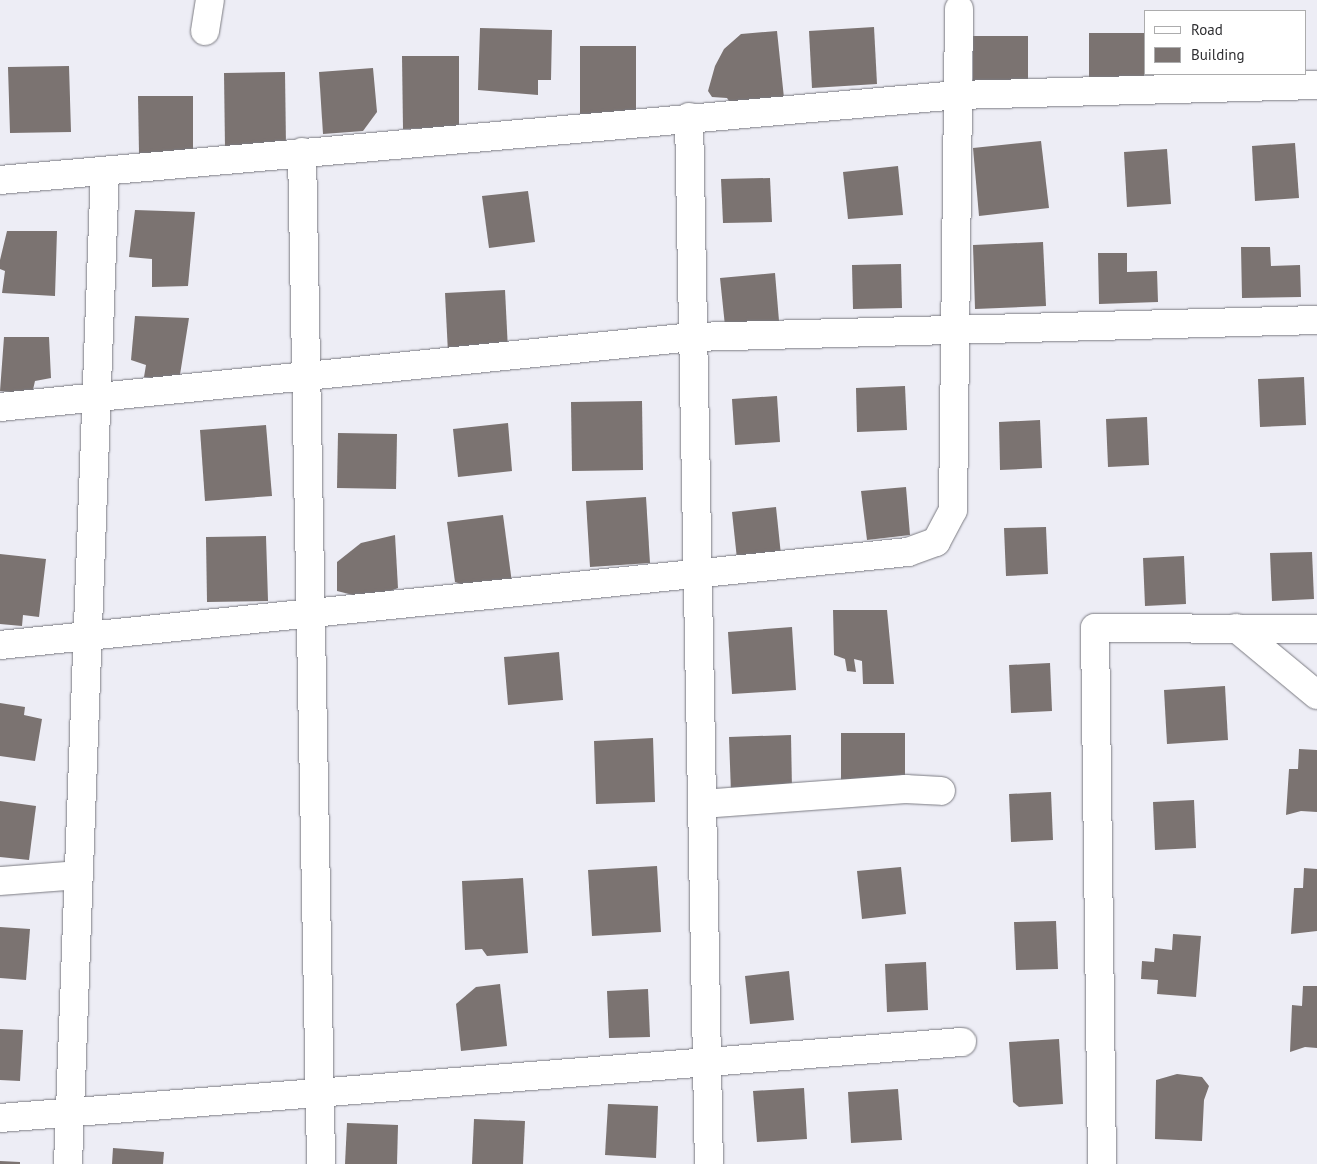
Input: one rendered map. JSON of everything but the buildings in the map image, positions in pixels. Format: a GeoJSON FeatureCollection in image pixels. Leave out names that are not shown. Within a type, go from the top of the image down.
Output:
{"type":"FeatureCollection","features":[{"type":"Feature","properties":{"kind":"street"},"geometry":{"type":"LineString","coordinates":[[204,31],[210,0]]}},
{"type":"Feature","properties":{"kind":"street"},"geometry":{"type":"LineString","coordinates":[[0,645],[698,572],[908,552],[936,542],[953,510],[959,9]]}},
{"type":"Feature","properties":{"kind":"street"},"geometry":{"type":"LineString","coordinates":[[0,180],[689,117],[958,95],[1317,84]]}},
{"type":"Feature","properties":{"kind":"street"},"geometry":{"type":"LineString","coordinates":[[689,117],[709,1164]]}},
{"type":"Feature","properties":{"kind":"street"},"geometry":{"type":"LineString","coordinates":[[302,152],[321,1164]]}},
{"type":"Feature","properties":{"kind":"street"},"geometry":{"type":"LineString","coordinates":[[68,1164],[105,171]]}},
{"type":"Feature","properties":{"kind":"street"},"geometry":{"type":"LineString","coordinates":[[0,407],[693,337],[1317,320]]}},
{"type":"Feature","properties":{"kind":"street"},"geometry":{"type":"LineString","coordinates":[[1102,1164],[1095,628],[1317,629]]}},
{"type":"Feature","properties":{"kind":"street"},"geometry":{"type":"LineString","coordinates":[[1236,628],[1317,695]]}},
{"type":"Feature","properties":{"kind":"street"},"geometry":{"type":"LineString","coordinates":[[702,804],[905,789],[941,791]]}},
{"type":"Feature","properties":{"kind":"street"},"geometry":{"type":"LineString","coordinates":[[0,881],[79,875]]}},
{"type":"Feature","properties":{"kind":"street"},"geometry":{"type":"LineString","coordinates":[[0,1118],[962,1042]]}}]}
